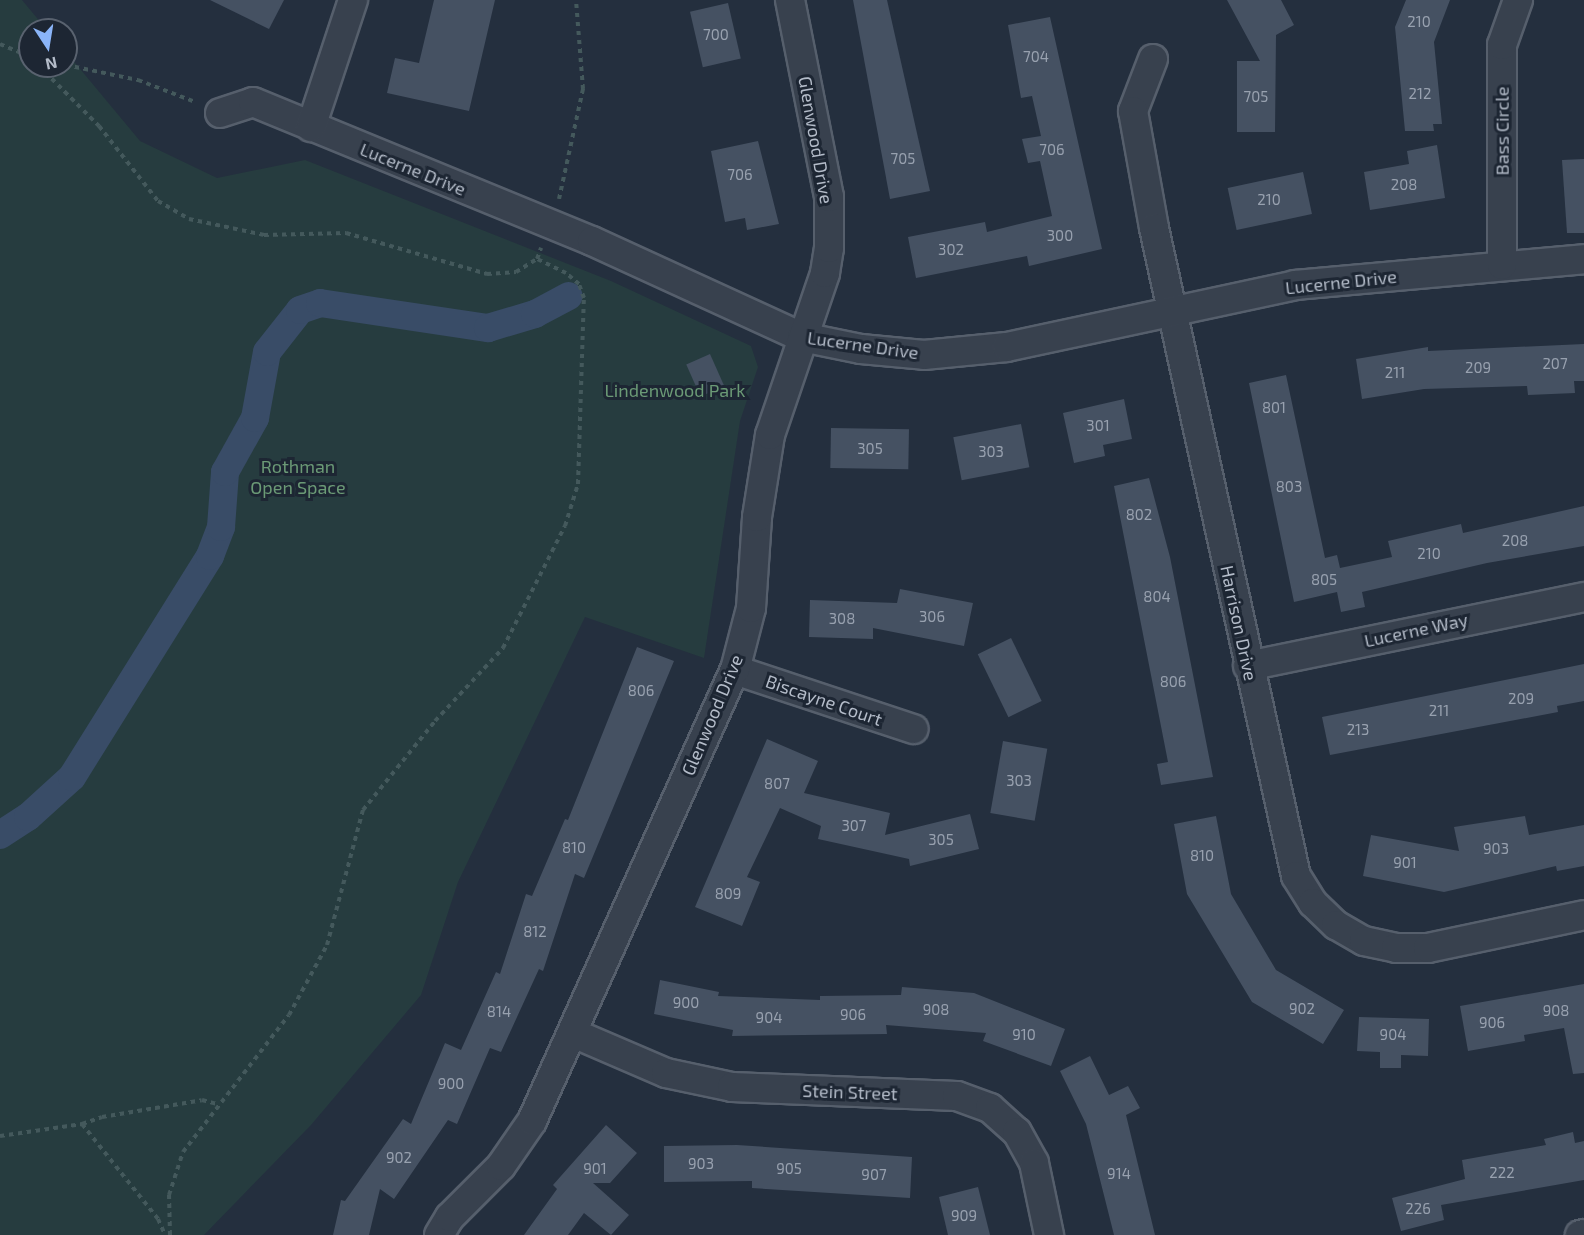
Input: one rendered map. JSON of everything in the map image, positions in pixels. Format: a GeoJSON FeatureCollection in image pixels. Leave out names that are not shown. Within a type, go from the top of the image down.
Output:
{"type":"FeatureCollection","features":[{"type":"Feature","properties":{"kind":"street"},"geometry":{"type":"LineString","coordinates":[[311,127],[353,0]]}},
{"type":"Feature","properties":{"kind":"street","name":"Glenwood Drive"},"geometry":{"type":"LineString","coordinates":[[440,1235],[450,1216],[501,1166],[532,1121],[735,670],[751,608],[757,517],[770,435],[825,273],[829,197],[790,0]]}},
{"type":"Feature","properties":{"kind":"street","name":"Bass Circle"},"geometry":{"type":"LineString","coordinates":[[1502,265],[1502,45],[1518,0]]}},
{"type":"Feature","properties":{"kind":"street","name":"Harrison Drive"},"geometry":{"type":"LineString","coordinates":[[1153,59],[1132,111],[1248,666],[1296,876],[1313,903],[1336,925],[1364,941],[1396,948],[1428,948],[1584,915]]}},
{"type":"Feature","properties":{"kind":"street","name":"Lucerne Drive"},"geometry":{"type":"LineString","coordinates":[[220,113],[253,102],[592,241],[802,337],[861,349],[924,355],[1007,346],[1172,309],[1295,285],[1584,259]]}},
{"type":"Feature","properties":{"kind":"street","name":"Lucerne Way"},"geometry":{"type":"LineString","coordinates":[[1248,666],[1584,597]]}},
{"type":"Feature","properties":{"kind":"street","name":"Biscayne Court"},"geometry":{"type":"LineString","coordinates":[[735,670],[913,729]]}},
{"type":"Feature","properties":{"kind":"street","name":"Stein Street"},"geometry":{"type":"LineString","coordinates":[[573,1033],[666,1073],[732,1087],[957,1096],[990,1108],[1017,1132],[1034,1163],[1049,1235]]}},
{"type":"Feature","properties":{"kind":"street"},"geometry":{"type":"LineString","coordinates":[[1580,1235],[1584,1234]]}},
{"type":"Feature","properties":{"kind":"path"},"geometry":{"type":"LineString","coordinates":[[51,78],[99,126],[158,201],[189,219],[264,235],[346,233],[487,274],[516,272],[537,259],[564,184],[583,89],[576,0]]}},
{"type":"Feature","properties":{"kind":"path"},"geometry":{"type":"LineString","coordinates":[[0,44],[18,51]]}},
{"type":"Feature","properties":{"kind":"path"},"geometry":{"type":"LineString","coordinates":[[78,68],[138,80],[220,113]]}},
{"type":"Feature","properties":{"kind":"path"},"geometry":{"type":"LineString","coordinates":[[168,1235],[169,1195],[183,1152],[217,1104],[289,1015],[327,945],[363,810],[435,721],[503,648],[565,526],[578,484],[584,298],[579,284],[566,273],[537,259]]}},
{"type":"Feature","properties":{"kind":"path"},"geometry":{"type":"LineString","coordinates":[[0,1136],[82,1124],[102,1117],[202,1100],[217,1104]]}},
{"type":"Feature","properties":{"kind":"path"},"geometry":{"type":"LineString","coordinates":[[82,1124],[158,1219],[168,1235]]}},
{"type":"Feature","properties":{"kind":"green space","name":"Rothman Open Space"},"geometry":{"type":"Polygon","coordinates":[[[0,0],[22,0],[37,18],[18,18],[18,78],[78,78],[78,66],[140,141],[217,178],[305,160],[611,281],[751,346],[758,367],[740,421],[704,658],[585,617],[458,882],[421,995],[311,1125],[204,1235],[0,1235],[0,0]]]}},
{"type":"Feature","properties":{"kind":"building"},"geometry":{"type":"Polygon","coordinates":[[[210,0],[284,0],[269,29],[210,0]]]}},
{"type":"Feature","properties":{"kind":"building"},"geometry":{"type":"Polygon","coordinates":[[[434,0],[495,0],[469,111],[387,93],[395,58],[419,63],[434,0]]]}},
{"type":"Feature","properties":{"kind":"building"},"geometry":{"type":"Polygon","coordinates":[[[853,0],[887,0],[930,191],[890,199],[853,0]]]}},
{"type":"Feature","properties":{"kind":"building"},"geometry":{"type":"Polygon","coordinates":[[[1227,0],[1281,0],[1294,25],[1276,35],[1275,132],[1237,132],[1237,61],[1260,61],[1227,0]]]}},
{"type":"Feature","properties":{"kind":"building"},"geometry":{"type":"Polygon","coordinates":[[[1406,0],[1450,0],[1434,42],[1442,124],[1433,124],[1434,131],[1405,131],[1395,27],[1406,0]]]}},
{"type":"Feature","properties":{"kind":"building"},"geometry":{"type":"Polygon","coordinates":[[[728,3],[741,59],[703,67],[690,12],[728,3]]]}},
{"type":"Feature","properties":{"kind":"building"},"geometry":{"type":"Polygon","coordinates":[[[1050,17],[1102,249],[1029,266],[1027,256],[916,278],[908,237],[985,222],[987,232],[1052,216],[1040,161],[1028,163],[1022,139],[1041,136],[1032,96],[1021,98],[1008,25],[1050,17]]]}},
{"type":"Feature","properties":{"kind":"building"},"geometry":{"type":"Polygon","coordinates":[[[758,141],[779,224],[747,230],[745,218],[725,222],[711,151],[758,141]]]}},
{"type":"Feature","properties":{"kind":"building"},"geometry":{"type":"Polygon","coordinates":[[[1437,145],[1445,198],[1370,210],[1364,172],[1409,164],[1407,151],[1437,145]]]}},
{"type":"Feature","properties":{"kind":"building"},"geometry":{"type":"Polygon","coordinates":[[[1584,159],[1584,233],[1567,233],[1562,160],[1584,159]]]}},
{"type":"Feature","properties":{"kind":"building"},"geometry":{"type":"Polygon","coordinates":[[[1303,172],[1312,214],[1237,230],[1228,188],[1303,172]]]}},
{"type":"Feature","properties":{"kind":"building"},"geometry":{"type":"Polygon","coordinates":[[[1584,344],[1584,381],[1574,381],[1575,393],[1528,395],[1527,386],[1424,389],[1362,399],[1356,359],[1428,347],[1428,351],[1584,344]]]}},
{"type":"Feature","properties":{"kind":"building"},"geometry":{"type":"Polygon","coordinates":[[[710,354],[724,386],[700,397],[686,365],[710,354]]]}},
{"type":"Feature","properties":{"kind":"building"},"geometry":{"type":"Polygon","coordinates":[[[1286,375],[1325,558],[1337,555],[1340,568],[1392,557],[1388,541],[1461,524],[1463,533],[1584,506],[1584,546],[1487,563],[1362,592],[1365,607],[1341,612],[1337,592],[1294,602],[1249,383],[1286,375]]]}},
{"type":"Feature","properties":{"kind":"building"},"geometry":{"type":"Polygon","coordinates":[[[1124,399],[1132,439],[1103,445],[1105,456],[1074,463],[1063,413],[1124,399]]]}},
{"type":"Feature","properties":{"kind":"building"},"geometry":{"type":"Polygon","coordinates":[[[1021,424],[1029,467],[962,480],[953,437],[1021,424]]]}},
{"type":"Feature","properties":{"kind":"building"},"geometry":{"type":"Polygon","coordinates":[[[831,428],[909,429],[908,469],[830,468],[831,428]]]}},
{"type":"Feature","properties":{"kind":"building"},"geometry":{"type":"Polygon","coordinates":[[[1149,478],[1170,557],[1213,777],[1161,785],[1157,764],[1168,762],[1114,486],[1149,478]]]}},
{"type":"Feature","properties":{"kind":"building"},"geometry":{"type":"Polygon","coordinates":[[[900,589],[973,603],[964,646],[873,628],[873,639],[809,637],[810,600],[897,603],[900,589]]]}},
{"type":"Feature","properties":{"kind":"building"},"geometry":{"type":"Polygon","coordinates":[[[1011,638],[1042,701],[1008,717],[978,654],[1011,638]]]}},
{"type":"Feature","properties":{"kind":"building"},"geometry":{"type":"Polygon","coordinates":[[[637,647],[674,661],[584,878],[575,874],[543,971],[539,969],[501,1052],[490,1048],[457,1124],[448,1120],[394,1199],[380,1189],[369,1235],[333,1235],[341,1200],[345,1201],[403,1119],[411,1124],[445,1043],[461,1050],[496,972],[500,974],[526,894],[532,896],[565,819],[568,820],[637,647]]]}},
{"type":"Feature","properties":{"kind":"building"},"geometry":{"type":"Polygon","coordinates":[[[1584,664],[1584,701],[1557,706],[1558,712],[1330,755],[1322,717],[1584,664]]]}},
{"type":"Feature","properties":{"kind":"building"},"geometry":{"type":"Polygon","coordinates":[[[767,739],[818,761],[804,793],[890,813],[885,835],[970,814],[979,849],[910,866],[909,859],[818,839],[821,826],[780,808],[747,877],[760,882],[742,926],[695,907],[767,739]]]}},
{"type":"Feature","properties":{"kind":"building"},"geometry":{"type":"Polygon","coordinates":[[[1003,741],[1047,749],[1035,821],[990,813],[1003,741]]]}},
{"type":"Feature","properties":{"kind":"building"},"geometry":{"type":"Polygon","coordinates":[[[1216,816],[1231,894],[1276,970],[1344,1010],[1323,1044],[1252,1002],[1187,894],[1174,824],[1216,816]]]}},
{"type":"Feature","properties":{"kind":"building"},"geometry":{"type":"Polygon","coordinates":[[[1525,816],[1529,835],[1584,825],[1584,866],[1557,871],[1556,866],[1444,892],[1363,876],[1371,835],[1459,851],[1454,827],[1525,816]]]}},
{"type":"Feature","properties":{"kind":"building"},"geometry":{"type":"Polygon","coordinates":[[[660,980],[719,992],[718,996],[820,1000],[820,996],[901,995],[902,987],[974,993],[1065,1029],[1051,1066],[983,1041],[986,1033],[886,1025],[887,1034],[732,1036],[733,1030],[654,1014],[660,980]]]}},
{"type":"Feature","properties":{"kind":"building"},"geometry":{"type":"Polygon","coordinates":[[[1584,984],[1584,1073],[1573,1074],[1564,1028],[1524,1035],[1525,1041],[1468,1051],[1460,1006],[1584,984]]]}},
{"type":"Feature","properties":{"kind":"building"},"geometry":{"type":"Polygon","coordinates":[[[1359,1017],[1429,1019],[1428,1056],[1401,1055],[1401,1068],[1380,1068],[1380,1052],[1357,1051],[1359,1017]]]}},
{"type":"Feature","properties":{"kind":"building"},"geometry":{"type":"Polygon","coordinates":[[[1090,1056],[1109,1095],[1128,1086],[1140,1108],[1126,1115],[1155,1235],[1114,1235],[1086,1124],[1060,1071],[1090,1056]]]}},
{"type":"Feature","properties":{"kind":"building"},"geometry":{"type":"Polygon","coordinates":[[[606,1125],[637,1153],[610,1183],[593,1183],[629,1215],[611,1235],[584,1213],[568,1235],[524,1235],[557,1189],[553,1185],[606,1125]]]}},
{"type":"Feature","properties":{"kind":"building"},"geometry":{"type":"Polygon","coordinates":[[[1573,1132],[1575,1143],[1584,1141],[1584,1180],[1441,1205],[1444,1220],[1401,1231],[1392,1198],[1465,1179],[1462,1160],[1546,1145],[1544,1139],[1573,1132]]]}},
{"type":"Feature","properties":{"kind":"building"},"geometry":{"type":"Polygon","coordinates":[[[737,1145],[912,1157],[910,1198],[752,1188],[752,1181],[664,1182],[664,1146],[737,1145]]]}},
{"type":"Feature","properties":{"kind":"building"},"geometry":{"type":"Polygon","coordinates":[[[978,1187],[990,1235],[948,1235],[939,1197],[978,1187]]]}},
{"type":"Feature","properties":{"kind":"waterway"},"geometry":{"type":"LineString","coordinates":[[0,835],[28,817],[72,777],[210,556],[221,527],[225,472],[255,418],[267,352],[300,310],[320,303],[488,328],[535,314],[569,296]]}},
{"type":"Feature","properties":{"kind":"park label","name":"Lindenwood Park"},"geometry":{"type":"Point","coordinates":[675,390]}}]}
